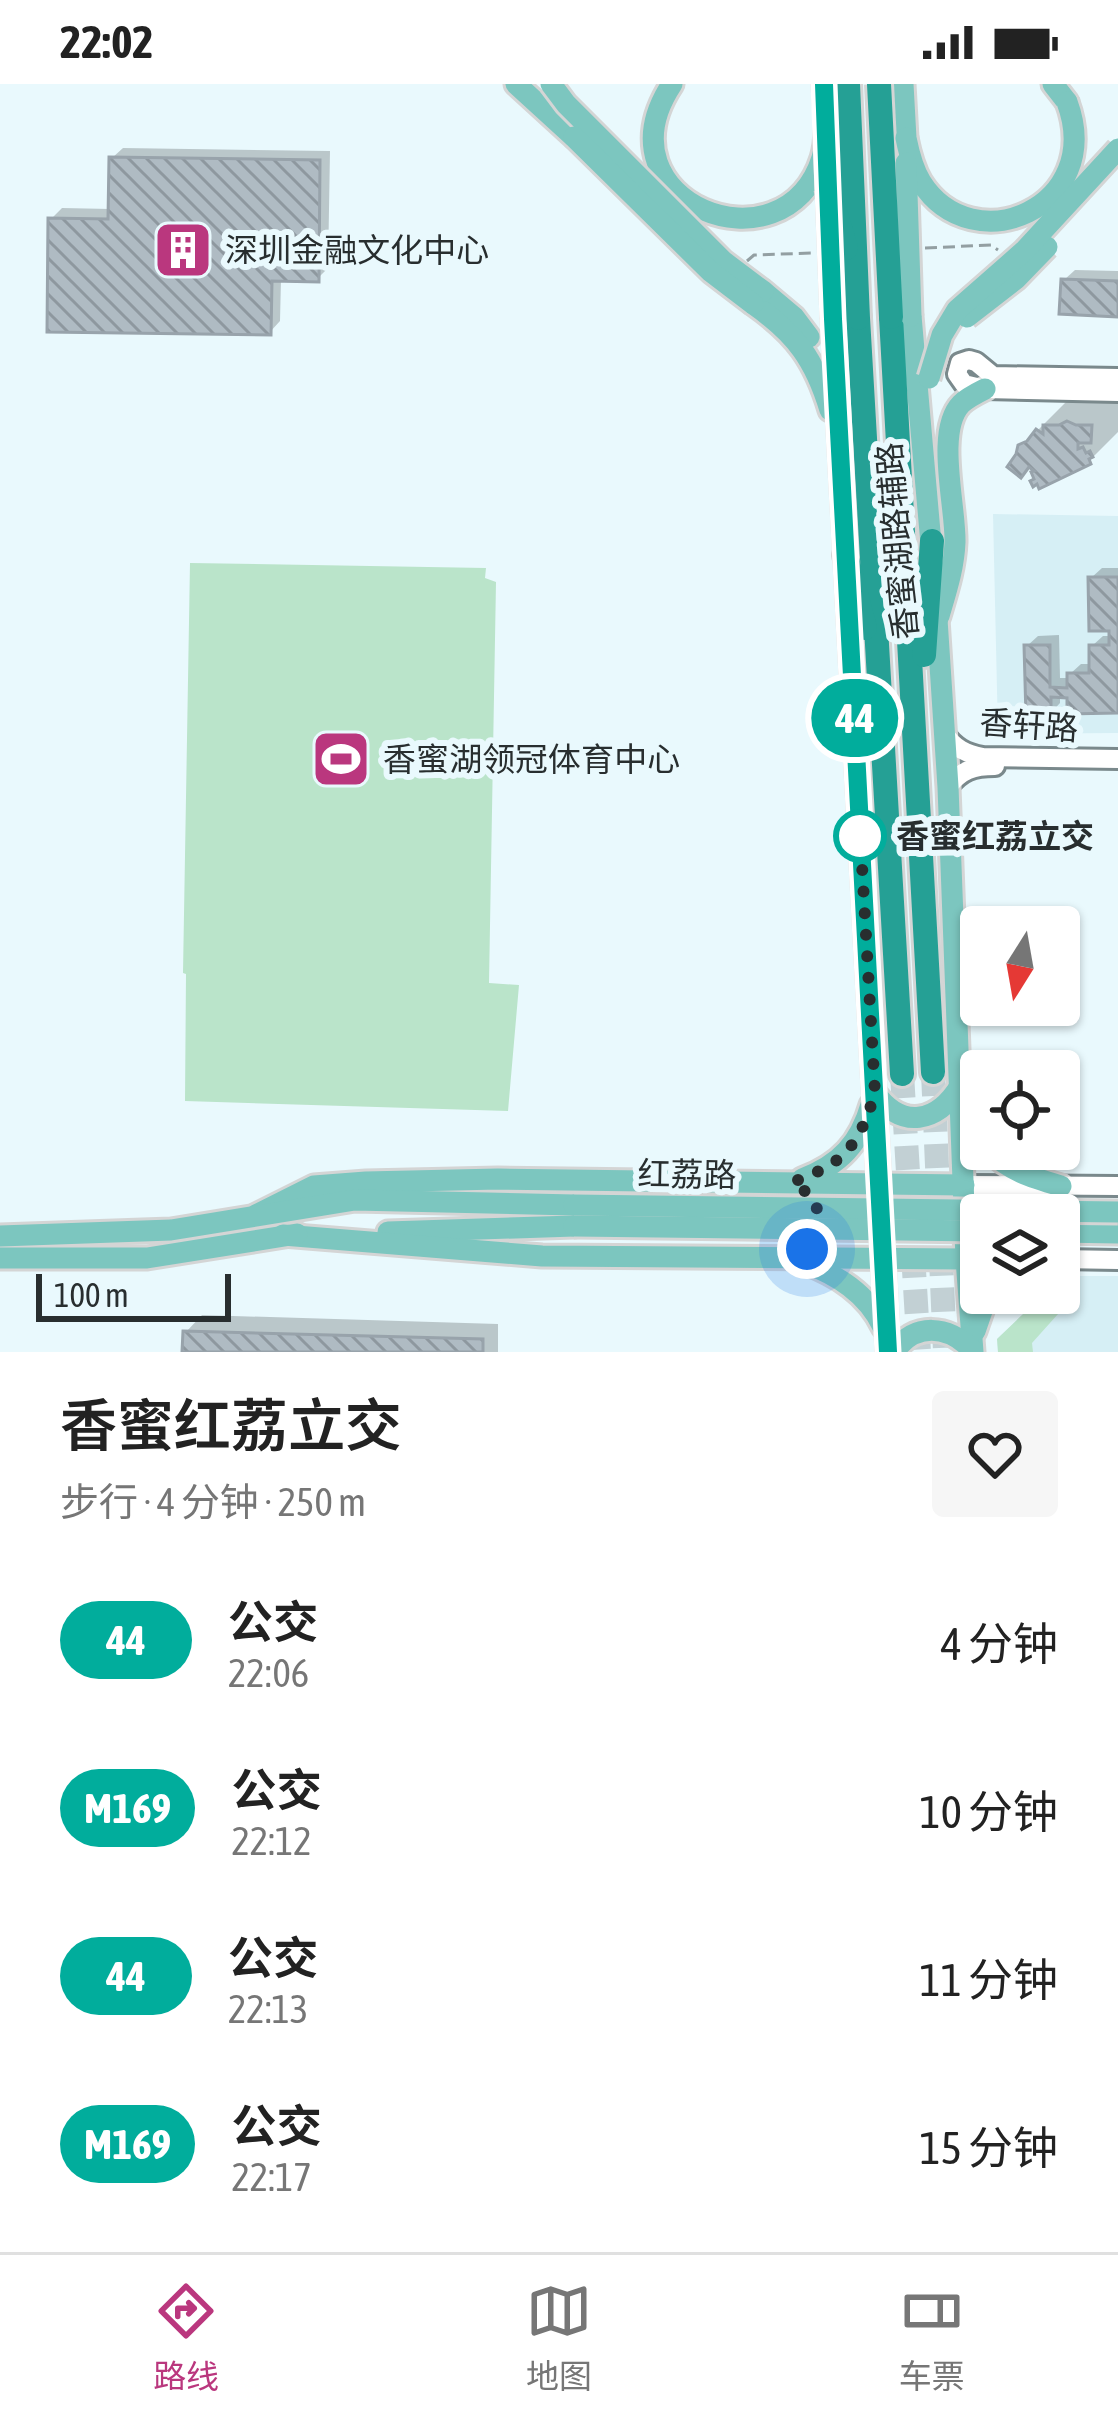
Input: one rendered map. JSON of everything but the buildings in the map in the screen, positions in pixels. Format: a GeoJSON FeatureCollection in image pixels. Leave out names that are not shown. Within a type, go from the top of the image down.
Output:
{"type":"FeatureCollection","features":[{"type":"Feature","properties":{"kind":"highway"},"geometry":{"type":"LineString","coordinates":[[848,84],[857,287],[846,319],[880,691],[902,1074]]}},
{"type":"Feature","properties":{"kind":"highway"},"geometry":{"type":"LineString","coordinates":[[879,84],[901,316],[933,1072]]}},
{"type":"Feature","properties":{"kind":"highway"},"geometry":{"type":"LineString","coordinates":[[828,188],[857,287]]}},
{"type":"Feature","properties":{"kind":"highway"},"geometry":{"type":"LineString","coordinates":[[917,753],[932,542]]}},
{"type":"Feature","properties":{"kind":"highway"},"geometry":{"type":"LineString","coordinates":[[847,555],[880,691]]}},
{"type":"Feature","properties":{"kind":"main road"},"geometry":{"type":"LineString","coordinates":[[516,84],[711,272],[781,304],[807,334],[838,403]]}},
{"type":"Feature","properties":{"kind":"main road"},"geometry":{"type":"LineString","coordinates":[[551,84],[758,297],[812,362],[841,452]]}},
{"type":"Feature","properties":{"kind":"main road"},"geometry":{"type":"LineString","coordinates":[[672,84],[654,128],[656,158],[670,187],[697,210],[736,219],[769,214],[785,206],[809,184],[826,139]]}},
{"type":"Feature","properties":{"kind":"main road","name":"香蜜湖路辅路"},"geometry":{"type":"LineString","coordinates":[[824,84],[828,188],[846,319],[838,403],[890,1347]]}},
{"type":"Feature","properties":{"kind":"main road","name":"香蜜湖路辅路"},"geometry":{"type":"LineString","coordinates":[[903,84],[901,316],[923,442],[932,542],[960,1086]]}},
{"type":"Feature","properties":{"kind":"main road"},"geometry":{"type":"LineString","coordinates":[[906,138],[921,182],[951,210],[970,217],[1024,215],[1052,197],[1068,174],[1075,146],[1072,117],[1060,93]]}},
{"type":"Feature","properties":{"kind":"main road"},"geometry":{"type":"LineString","coordinates":[[923,442],[929,378],[942,335],[957,310],[1024,251],[1118,149]]}},
{"type":"Feature","properties":{"kind":"main road"},"geometry":{"type":"LineString","coordinates":[[929,378],[963,321],[1025,270],[1118,168]]}},
{"type":"Feature","properties":{"kind":"main road"},"geometry":{"type":"LineString","coordinates":[[937,622],[955,542],[950,422],[962,403],[985,389]]}},
{"type":"Feature","properties":{"kind":"main road"},"geometry":{"type":"LineString","coordinates":[[875,1093],[892,1111],[917,1118],[941,1111],[960,1086]]}},
{"type":"Feature","properties":{"kind":"main road"},"geometry":{"type":"LineString","coordinates":[[792,1182],[833,1165],[847,1153],[867,1120],[875,1093]]}},
{"type":"Feature","properties":{"kind":"main road","name":"香蜜湖路辅路"},"geometry":{"type":"LineString","coordinates":[[963,1170],[965,1194]]}},
{"type":"Feature","properties":{"kind":"main road"},"geometry":{"type":"LineString","coordinates":[[1015,1170],[1061,1186]]}},
{"type":"Feature","properties":{"kind":"main road","name":"红荔路"},"geometry":{"type":"LineString","coordinates":[[256,1215],[314,1186],[366,1182],[498,1178],[964,1185]]}},
{"type":"Feature","properties":{"kind":"main road"},"geometry":{"type":"LineString","coordinates":[[791,1258],[807,1249],[819,1219],[815,1201],[792,1182]]}},
{"type":"Feature","properties":{"kind":"main road","name":"红荔路"},"geometry":{"type":"LineString","coordinates":[[0,1236],[171,1229],[355,1199],[574,1216],[960,1230]]}},
{"type":"Feature","properties":{"kind":"main road","name":"红荔路"},"geometry":{"type":"LineString","coordinates":[[0,1258],[147,1258],[283,1235],[574,1216],[1118,1212]]}},
{"type":"Feature","properties":{"kind":"main road"},"geometry":{"type":"LineString","coordinates":[[1080,1232],[1118,1233]]}},
{"type":"Feature","properties":{"kind":"main road","name":"红荔路"},"geometry":{"type":"LineString","coordinates":[[283,1235],[542,1256],[960,1259]]}},
{"type":"Feature","properties":{"kind":"main road"},"geometry":{"type":"LineString","coordinates":[[791,1258],[856,1290],[878,1317],[890,1347],[923,1330],[950,1333],[972,1351]]}},
{"type":"Feature","properties":{"kind":"main road","name":"香蜜湖路辅路"},"geometry":{"type":"LineString","coordinates":[[972,1351],[973,1314]]}},
{"type":"Feature","properties":{"kind":"main road"},"geometry":{"type":"LineString","coordinates":[[972,1351],[980,1314]]}},
{"type":"Feature","properties":{"kind":"street"},"geometry":{"type":"LineString","coordinates":[[1118,378],[994,376],[972,360],[963,361],[957,370],[967,386],[985,389],[1118,392]]}},
{"type":"Feature","properties":{"kind":"street","name":"香轩路"},"geometry":{"type":"LineString","coordinates":[[944,734],[961,751],[982,757],[1118,760]]}},
{"type":"Feature","properties":{"kind":"street","name":"香轩路"},"geometry":{"type":"LineString","coordinates":[[948,787],[957,774],[983,766],[1118,770]]}},
{"type":"Feature","properties":{"kind":"street"},"geometry":{"type":"LineString","coordinates":[[964,1185],[1118,1186]]}},
{"type":"Feature","properties":{"kind":"street"},"geometry":{"type":"LineString","coordinates":[[1049,1194],[1061,1186]]}},
{"type":"Feature","properties":{"kind":"street"},"geometry":{"type":"LineString","coordinates":[[1080,1259],[1118,1260]]}},
{"type":"Feature","properties":{"kind":"shaded area"},"geometry":{"type":"Polygon","coordinates":[[[993,514],[1118,516],[1118,733],[998,734],[993,514]]]}},
{"type":"Feature","properties":{"kind":"shaded area"},"geometry":{"type":"Polygon","coordinates":[[[1080,1276],[1118,1276],[1118,1352],[998,1352],[997,1339],[1023,1314],[1080,1314],[1080,1276]]]}},
{"type":"Feature","properties":{"kind":"green space","name":"香蜜湖领冠体育中心"},"geometry":{"type":"Polygon","coordinates":[[[190,563],[486,568],[485,578],[496,582],[489,983],[519,985],[508,1111],[185,1101],[190,563]]]}},
{"type":"Feature","properties":{"kind":"green space"},"geometry":{"type":"Polygon","coordinates":[[[1023,1314],[1058,1314],[1032,1343],[1033,1352],[998,1352],[997,1339],[1023,1314]]]}},
{"type":"Feature","properties":{"kind":"tunnel"},"geometry":{"type":"LineString","coordinates":[[933,1072],[945,1352]]}},
{"type":"Feature","properties":{"kind":"tunnel"},"geometry":{"type":"LineString","coordinates":[[902,1074],[919,1352]]}},
{"type":"Feature","properties":{"kind":"bus line","name":"44"},"geometry":{"type":"LineString","coordinates":[[824,84],[888,1352]]}},
{"type":"Feature","properties":{"kind":"place","name":"深圳金融文化中心"},"geometry":{"type":"Point","coordinates":[183,250]}},
{"type":"Feature","properties":{"kind":"place","name":"香蜜湖领冠体育中心"},"geometry":{"type":"Point","coordinates":[341,759]}},
{"type":"Feature","properties":{"kind":"place","name":"香蜜红荔立交"},"geometry":{"type":"Point","coordinates":[860,836]}},
{"type":"Feature","properties":{"kind":"route"},"geometry":{"type":"LineString","coordinates":[[807,1249],[819,1219],[815,1201],[792,1182],[816,1174],[847,1153],[867,1120],[875,1093],[860,830],[860,836]]}}]}
